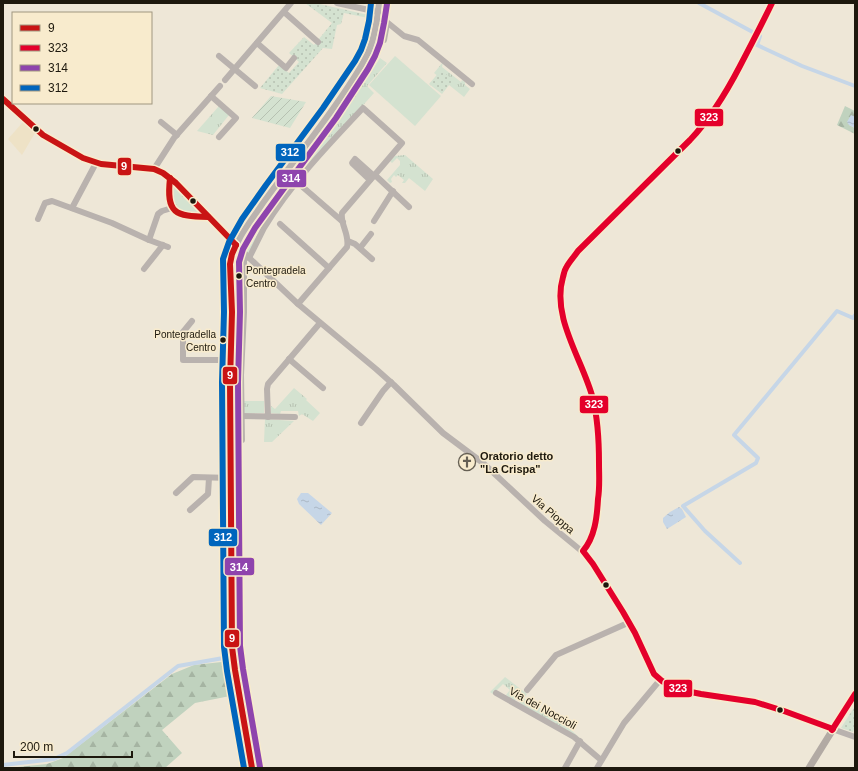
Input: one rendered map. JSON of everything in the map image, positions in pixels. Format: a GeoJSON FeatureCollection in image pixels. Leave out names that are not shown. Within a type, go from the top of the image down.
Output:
{"type":"FeatureCollection","features":[{"type":"Feature","properties":{"kind":"main road"},"geometry":{"type":"LineString","coordinates":[[809,768],[855,694]]}},
{"type":"Feature","properties":{"kind":"street"},"geometry":{"type":"LineString","coordinates":[[225,80],[291,3]]}},
{"type":"Feature","properties":{"kind":"street"},"geometry":{"type":"LineString","coordinates":[[337,3],[378,12]]}},
{"type":"Feature","properties":{"kind":"street"},"geometry":{"type":"LineString","coordinates":[[242,440],[237,356],[239,282],[231,282],[230,264],[232,256],[235,247],[269,196],[356,75],[370,49],[374,37],[379,3]]}},
{"type":"Feature","properties":{"kind":"street"},"geometry":{"type":"LineString","coordinates":[[582,551],[588,546],[591,539],[598,504],[598,428],[596,410],[591,391],[564,324],[561,312],[559,295],[562,279],[575,254],[705,124],[721,101],[772,3]]}},
{"type":"Feature","properties":{"kind":"street"},"geometry":{"type":"LineString","coordinates":[[284,12],[318,42]]}},
{"type":"Feature","properties":{"kind":"street"},"geometry":{"type":"LineString","coordinates":[[377,20],[387,22],[404,36],[418,40],[472,84]]}},
{"type":"Feature","properties":{"kind":"street"},"geometry":{"type":"LineString","coordinates":[[384,40],[387,22]]}},
{"type":"Feature","properties":{"kind":"street"},"geometry":{"type":"LineString","coordinates":[[257,43],[286,68],[294,58]]}},
{"type":"Feature","properties":{"kind":"street"},"geometry":{"type":"LineString","coordinates":[[219,56],[255,86]]}},
{"type":"Feature","properties":{"kind":"street"},"geometry":{"type":"LineString","coordinates":[[154,169],[176,135],[220,86]]}},
{"type":"Feature","properties":{"kind":"street"},"geometry":{"type":"LineString","coordinates":[[211,96],[236,118],[219,138]]}},
{"type":"Feature","properties":{"kind":"street","name":"Via Pioppa"},"geometry":{"type":"LineString","coordinates":[[3,98],[43,135],[77,156],[96,164],[154,169],[170,178],[208,216],[235,247],[298,304],[391,382],[443,433],[483,463],[545,521],[582,551],[593,564],[630,622],[651,669],[655,676],[660,680]]}},
{"type":"Feature","properties":{"kind":"street"},"geometry":{"type":"LineString","coordinates":[[252,768],[232,652],[231,366],[237,356],[244,312],[244,259],[247,257],[272,216],[297,182],[363,108],[402,144],[342,213],[341,216],[348,245],[298,304]]}},
{"type":"Feature","properties":{"kind":"street"},"geometry":{"type":"LineString","coordinates":[[161,122],[176,135]]}},
{"type":"Feature","properties":{"kind":"street"},"geometry":{"type":"LineString","coordinates":[[72,208],[96,164]]}},
{"type":"Feature","properties":{"kind":"street"},"geometry":{"type":"LineString","coordinates":[[373,177],[393,191],[409,206]]}},
{"type":"Feature","properties":{"kind":"street"},"geometry":{"type":"LineString","coordinates":[[170,178],[167,195],[168,201],[172,208],[177,213],[182,215],[208,216]]}},
{"type":"Feature","properties":{"kind":"street"},"geometry":{"type":"LineString","coordinates":[[297,182],[343,222]]}},
{"type":"Feature","properties":{"kind":"street"},"geometry":{"type":"LineString","coordinates":[[374,221],[393,191]]}},
{"type":"Feature","properties":{"kind":"street"},"geometry":{"type":"LineString","coordinates":[[38,219],[45,203],[52,201],[112,222],[149,240],[166,246],[144,269]]}},
{"type":"Feature","properties":{"kind":"street"},"geometry":{"type":"LineString","coordinates":[[149,240],[158,214],[172,208]]}},
{"type":"Feature","properties":{"kind":"street"},"geometry":{"type":"LineString","coordinates":[[280,224],[330,268]]}},
{"type":"Feature","properties":{"kind":"street"},"geometry":{"type":"LineString","coordinates":[[360,248],[370,234]]}},
{"type":"Feature","properties":{"kind":"street"},"geometry":{"type":"LineString","coordinates":[[348,241],[355,244],[372,259]]}},
{"type":"Feature","properties":{"kind":"street"},"geometry":{"type":"LineString","coordinates":[[232,256],[238,255],[247,257]]}},
{"type":"Feature","properties":{"kind":"street"},"geometry":{"type":"LineString","coordinates":[[192,321],[183,332],[183,360],[223,360]]}},
{"type":"Feature","properties":{"kind":"street"},"geometry":{"type":"LineString","coordinates":[[268,416],[268,384],[320,323]]}},
{"type":"Feature","properties":{"kind":"street"},"geometry":{"type":"LineString","coordinates":[[224,334],[223,362],[231,366]]}},
{"type":"Feature","properties":{"kind":"street"},"geometry":{"type":"LineString","coordinates":[[289,359],[323,388]]}},
{"type":"Feature","properties":{"kind":"street"},"geometry":{"type":"LineString","coordinates":[[361,423],[391,382]]}},
{"type":"Feature","properties":{"kind":"street"},"geometry":{"type":"LineString","coordinates":[[231,411],[268,416],[295,417]]}},
{"type":"Feature","properties":{"kind":"street"},"geometry":{"type":"LineString","coordinates":[[176,493],[193,477],[231,478]]}},
{"type":"Feature","properties":{"kind":"street"},"geometry":{"type":"LineString","coordinates":[[190,510],[208,494],[209,478]]}},
{"type":"Feature","properties":{"kind":"street"},"geometry":{"type":"LineString","coordinates":[[527,690],[556,656],[630,622]]}},
{"type":"Feature","properties":{"kind":"street"},"geometry":{"type":"LineString","coordinates":[[597,768],[627,719],[660,680],[666,684],[699,694],[759,704],[855,737]]}},
{"type":"Feature","properties":{"kind":"street","name":"Via dei Noccioli"},"geometry":{"type":"LineString","coordinates":[[496,693],[572,735],[601,760]]}},
{"type":"Feature","properties":{"kind":"street","name":"Via dei Noccioli"},"geometry":{"type":"LineString","coordinates":[[565,768],[580,741]]}},
{"type":"Feature","properties":{"kind":"shaded area"},"geometry":{"type":"Polygon","coordinates":[[[23,122],[35,133],[22,155],[8,139],[23,122]]]}},
{"type":"Feature","properties":{"kind":"green space"},"geometry":{"type":"Polygon","coordinates":[[[305,3],[315,3],[373,16],[373,19],[344,13],[341,24],[337,25],[332,49],[323,48],[282,94],[260,88],[279,65],[289,73],[299,62],[289,53],[304,37],[314,45],[332,23],[305,3]]]}},
{"type":"Feature","properties":{"kind":"green space"},"geometry":{"type":"Polygon","coordinates":[[[395,56],[441,96],[415,126],[369,85],[395,56]]]}},
{"type":"Feature","properties":{"kind":"green space"},"geometry":{"type":"Polygon","coordinates":[[[380,58],[387,63],[367,86],[374,93],[300,176],[248,257],[246,253],[278,203],[364,83],[380,58]]]}},
{"type":"Feature","properties":{"kind":"green space"},"geometry":{"type":"Polygon","coordinates":[[[443,62],[442,67],[461,82],[462,80],[465,82],[465,85],[470,89],[464,97],[434,73],[443,62]]]}},
{"type":"Feature","properties":{"kind":"green space"},"geometry":{"type":"Polygon","coordinates":[[[441,70],[453,80],[442,94],[429,84],[441,70]]]}},
{"type":"Feature","properties":{"kind":"green space"},"geometry":{"type":"Polygon","coordinates":[[[271,96],[306,102],[290,128],[252,118],[271,96]]]}},
{"type":"Feature","properties":{"kind":"green space"},"geometry":{"type":"Polygon","coordinates":[[[219,106],[229,115],[213,135],[197,131],[219,106]]]}},
{"type":"Feature","properties":{"kind":"green space"},"geometry":{"type":"Polygon","coordinates":[[[845,106],[855,111],[855,117],[851,116],[849,125],[855,128],[855,134],[837,125],[845,106]]]}},
{"type":"Feature","properties":{"kind":"green space"},"geometry":{"type":"Polygon","coordinates":[[[405,155],[433,179],[425,191],[409,178],[405,183],[402,183],[404,180],[398,175],[396,177],[394,175],[391,179],[392,182],[390,183],[387,180],[400,165],[400,161],[397,158],[392,163],[390,161],[395,156],[405,155]]]}},
{"type":"Feature","properties":{"kind":"green space"},"geometry":{"type":"Polygon","coordinates":[[[171,185],[173,185],[197,208],[197,213],[181,212],[175,208],[172,201],[171,185]]]}},
{"type":"Feature","properties":{"kind":"green space"},"geometry":{"type":"Polygon","coordinates":[[[236,257],[241,258],[241,280],[236,280],[236,257]]]}},
{"type":"Feature","properties":{"kind":"green space"},"geometry":{"type":"Polygon","coordinates":[[[233,358],[239,358],[239,409],[233,409],[233,358]]]}},
{"type":"Feature","properties":{"kind":"green space"},"geometry":{"type":"Polygon","coordinates":[[[294,388],[320,413],[313,421],[302,414],[299,416],[298,411],[281,411],[280,414],[271,413],[271,406],[275,409],[294,388]]]}},
{"type":"Feature","properties":{"kind":"green space"},"geometry":{"type":"Polygon","coordinates":[[[242,401],[264,401],[264,413],[242,413],[242,401]]]}},
{"type":"Feature","properties":{"kind":"green space"},"geometry":{"type":"Polygon","coordinates":[[[265,419],[294,421],[272,442],[264,442],[265,419]]]}},
{"type":"Feature","properties":{"kind":"green space"},"geometry":{"type":"Polygon","coordinates":[[[231,661],[235,695],[195,703],[162,730],[182,753],[165,768],[8,768],[47,764],[63,758],[172,674],[194,665],[231,661]]]}},
{"type":"Feature","properties":{"kind":"green space"},"geometry":{"type":"Polygon","coordinates":[[[505,677],[527,694],[524,698],[520,695],[514,701],[506,695],[510,690],[503,684],[493,694],[490,692],[505,677]]]}},
{"type":"Feature","properties":{"kind":"green space"},"geometry":{"type":"Polygon","coordinates":[[[524,698],[564,724],[579,737],[519,703],[524,698]]]}},
{"type":"Feature","properties":{"kind":"green space"},"geometry":{"type":"Polygon","coordinates":[[[855,706],[855,727],[853,732],[841,728],[855,706]]]}},
{"type":"Feature","properties":{"kind":"water"},"geometry":{"type":"Polygon","coordinates":[[[380,25],[384,25],[381,40],[363,78],[293,174],[244,247],[242,246],[259,217],[356,82],[367,63],[376,41],[380,25]]]}},
{"type":"Feature","properties":{"kind":"water"},"geometry":{"type":"Polygon","coordinates":[[[851,115],[855,117],[855,128],[847,122],[851,115]]]}},
{"type":"Feature","properties":{"kind":"water"},"geometry":{"type":"Polygon","coordinates":[[[301,493],[308,493],[332,513],[321,525],[299,504],[297,499],[301,493]]]}},
{"type":"Feature","properties":{"kind":"water"},"geometry":{"type":"Polygon","coordinates":[[[679,507],[682,509],[686,517],[667,529],[663,522],[663,518],[679,507]]]}},
{"type":"Feature","properties":{"kind":"waterway"},"geometry":{"type":"LineString","coordinates":[[699,3],[760,36],[757,45],[802,66],[855,86]]}},
{"type":"Feature","properties":{"kind":"waterway"},"geometry":{"type":"LineString","coordinates":[[740,563],[705,531],[683,506],[756,463],[758,458],[734,435],[837,311],[853,318],[855,315]]}},
{"type":"Feature","properties":{"kind":"waterway"},"geometry":{"type":"LineString","coordinates":[[236,418],[238,643],[258,768]]}},
{"type":"Feature","properties":{"kind":"waterway"},"geometry":{"type":"LineString","coordinates":[[3,765],[54,759],[67,753],[178,666],[229,657]]}},
{"type":"Feature","properties":{"kind":"transit line","name":"312"},"geometry":{"type":"LineString","coordinates":[[244,768],[224,647],[222,382],[224,312],[223,259],[229,242],[242,219],[323,108],[355,61],[365,39],[371,3]]}},
{"type":"Feature","properties":{"kind":"transit line","name":"323"},"geometry":{"type":"LineString","coordinates":[[772,3],[729,86],[705,123],[690,140],[578,251],[564,271],[560,292],[561,308],[570,339],[593,399],[598,431],[599,490],[597,513],[593,533],[583,551],[593,564],[623,612],[635,633],[654,674],[662,681],[673,687],[686,691],[755,702],[833,729]]}},
{"type":"Feature","properties":{"kind":"transit line","name":"314"},"geometry":{"type":"LineString","coordinates":[[260,767],[240,646],[238,382],[240,312],[239,262],[243,249],[255,228],[336,118],[368,69],[380,43],[387,4]]}},
{"type":"Feature","properties":{"kind":"transit line","name":"9"},"geometry":{"type":"LineString","coordinates":[[3,99],[43,135],[83,158],[101,164],[154,169],[163,173],[176,183],[236,245]]}},
{"type":"Feature","properties":{"kind":"transit line","name":"9"},"geometry":{"type":"LineString","coordinates":[[170,178],[170,199],[175,211],[188,216],[208,217]]}},
{"type":"Feature","properties":{"kind":"transit line","name":"9"},"geometry":{"type":"LineString","coordinates":[[236,245],[230,264],[232,312],[230,382],[232,647],[252,768]]}},
{"type":"Feature","properties":{"kind":"transit line","name":"323"},"geometry":{"type":"LineString","coordinates":[[832,730],[855,694]]}},
{"type":"Feature","properties":{"kind":"place","name":"Pontegradela Centro"},"geometry":{"type":"Point","coordinates":[239,276]}},
{"type":"Feature","properties":{"kind":"place","name":"Pontegradella Centro"},"geometry":{"type":"Point","coordinates":[223,340]}},
{"type":"Feature","properties":{"kind":"place","name":"Oratorio detto \"La Crispa\""},"geometry":{"type":"Point","coordinates":[467,462]}}]}
